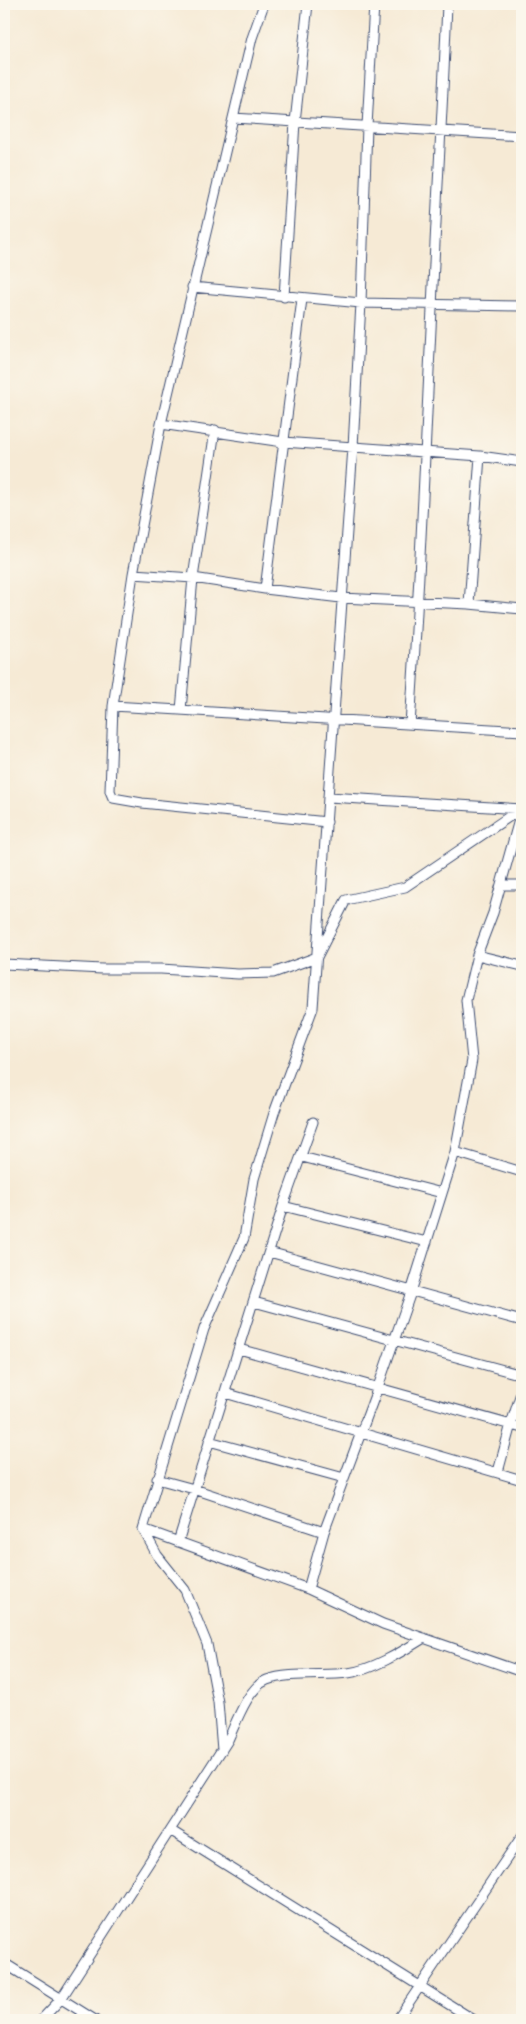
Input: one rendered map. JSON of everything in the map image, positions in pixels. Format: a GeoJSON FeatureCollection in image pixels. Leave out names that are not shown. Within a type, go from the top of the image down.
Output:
{"type":"FeatureCollection","features":[{"type":"Feature","properties":{"kind":"street"},"geometry":{"type":"LineString","coordinates":[[264,4],[254,31],[161,424],[133,574],[113,706],[110,791],[113,798],[142,803],[327,822]]}},
{"type":"Feature","properties":{"kind":"street"},"geometry":{"type":"LineString","coordinates":[[284,297],[295,122],[308,4]]}},
{"type":"Feature","properties":{"kind":"street"},"geometry":{"type":"LineString","coordinates":[[222,1750],[218,1702],[207,1644],[185,1590],[157,1555],[143,1529],[204,1329],[244,1238],[254,1179],[274,1113],[313,1008],[353,447],[374,4]]}},
{"type":"Feature","properties":{"kind":"street"},"geometry":{"type":"LineString","coordinates":[[410,724],[442,131],[446,4]]}},
{"type":"Feature","properties":{"kind":"street"},"geometry":{"type":"LineString","coordinates":[[233,118],[522,136]]}},
{"type":"Feature","properties":{"kind":"street"},"geometry":{"type":"LineString","coordinates":[[192,287],[302,299],[360,303],[432,306],[522,306]]}},
{"type":"Feature","properties":{"kind":"street"},"geometry":{"type":"LineString","coordinates":[[265,589],[302,299]]}},
{"type":"Feature","properties":{"kind":"street"},"geometry":{"type":"LineString","coordinates":[[161,424],[215,430],[283,442],[480,456],[522,462]]}},
{"type":"Feature","properties":{"kind":"street"},"geometry":{"type":"LineString","coordinates":[[181,710],[193,578],[215,430]]}},
{"type":"Feature","properties":{"kind":"street"},"geometry":{"type":"LineString","coordinates":[[469,604],[480,456]]}},
{"type":"Feature","properties":{"kind":"street"},"geometry":{"type":"LineString","coordinates":[[133,574],[193,578],[341,598],[469,604],[522,609]]}},
{"type":"Feature","properties":{"kind":"street"},"geometry":{"type":"LineString","coordinates":[[113,706],[335,718],[522,731]]}},
{"type":"Feature","properties":{"kind":"street"},"geometry":{"type":"LineString","coordinates":[[329,797],[522,808]]}},
{"type":"Feature","properties":{"kind":"street"},"geometry":{"type":"LineString","coordinates":[[308,1589],[324,1532],[395,1340],[455,1152],[472,1060],[466,1000],[477,955],[501,885],[522,808]]}},
{"type":"Feature","properties":{"kind":"street"},"geometry":{"type":"LineString","coordinates":[[4,964],[102,969],[264,973],[282,970],[317,957],[346,900],[405,887],[522,808]]}},
{"type":"Feature","properties":{"kind":"street"},"geometry":{"type":"LineString","coordinates":[[501,885],[522,885]]}},
{"type":"Feature","properties":{"kind":"street"},"geometry":{"type":"LineString","coordinates":[[477,955],[522,966]]}},
{"type":"Feature","properties":{"kind":"street"},"geometry":{"type":"LineString","coordinates":[[178,1542],[283,1206],[313,1122]]}},
{"type":"Feature","properties":{"kind":"street"},"geometry":{"type":"LineString","coordinates":[[455,1152],[522,1172]]}},
{"type":"Feature","properties":{"kind":"street"},"geometry":{"type":"LineString","coordinates":[[302,1157],[442,1193]]}},
{"type":"Feature","properties":{"kind":"street"},"geometry":{"type":"LineString","coordinates":[[283,1206],[427,1242]]}},
{"type":"Feature","properties":{"kind":"street"},"geometry":{"type":"LineString","coordinates":[[269,1252],[522,1321]]}},
{"type":"Feature","properties":{"kind":"street"},"geometry":{"type":"LineString","coordinates":[[254,1302],[522,1375]]}},
{"type":"Feature","properties":{"kind":"street"},"geometry":{"type":"LineString","coordinates":[[239,1349],[522,1428]]}},
{"type":"Feature","properties":{"kind":"street"},"geometry":{"type":"LineString","coordinates":[[498,1472],[522,1390]]}},
{"type":"Feature","properties":{"kind":"street"},"geometry":{"type":"LineString","coordinates":[[225,1394],[522,1480]]}},
{"type":"Feature","properties":{"kind":"street"},"geometry":{"type":"LineString","coordinates":[[210,1441],[344,1478]]}},
{"type":"Feature","properties":{"kind":"street"},"geometry":{"type":"LineString","coordinates":[[157,1479],[194,1489],[324,1532]]}},
{"type":"Feature","properties":{"kind":"street"},"geometry":{"type":"LineString","coordinates":[[143,1529],[308,1589],[383,1624],[522,1672]]}},
{"type":"Feature","properties":{"kind":"street"},"geometry":{"type":"LineString","coordinates":[[42,2020],[61,1999],[222,1750],[246,1699],[266,1680],[288,1676],[350,1673],[393,1658],[424,1638]]}},
{"type":"Feature","properties":{"kind":"street"},"geometry":{"type":"LineString","coordinates":[[170,1830],[474,2020]]}},
{"type":"Feature","properties":{"kind":"street"},"geometry":{"type":"LineString","coordinates":[[397,2020],[522,1836]]}},
{"type":"Feature","properties":{"kind":"street"},"geometry":{"type":"LineString","coordinates":[[4,1963],[95,2020]]}}]}
